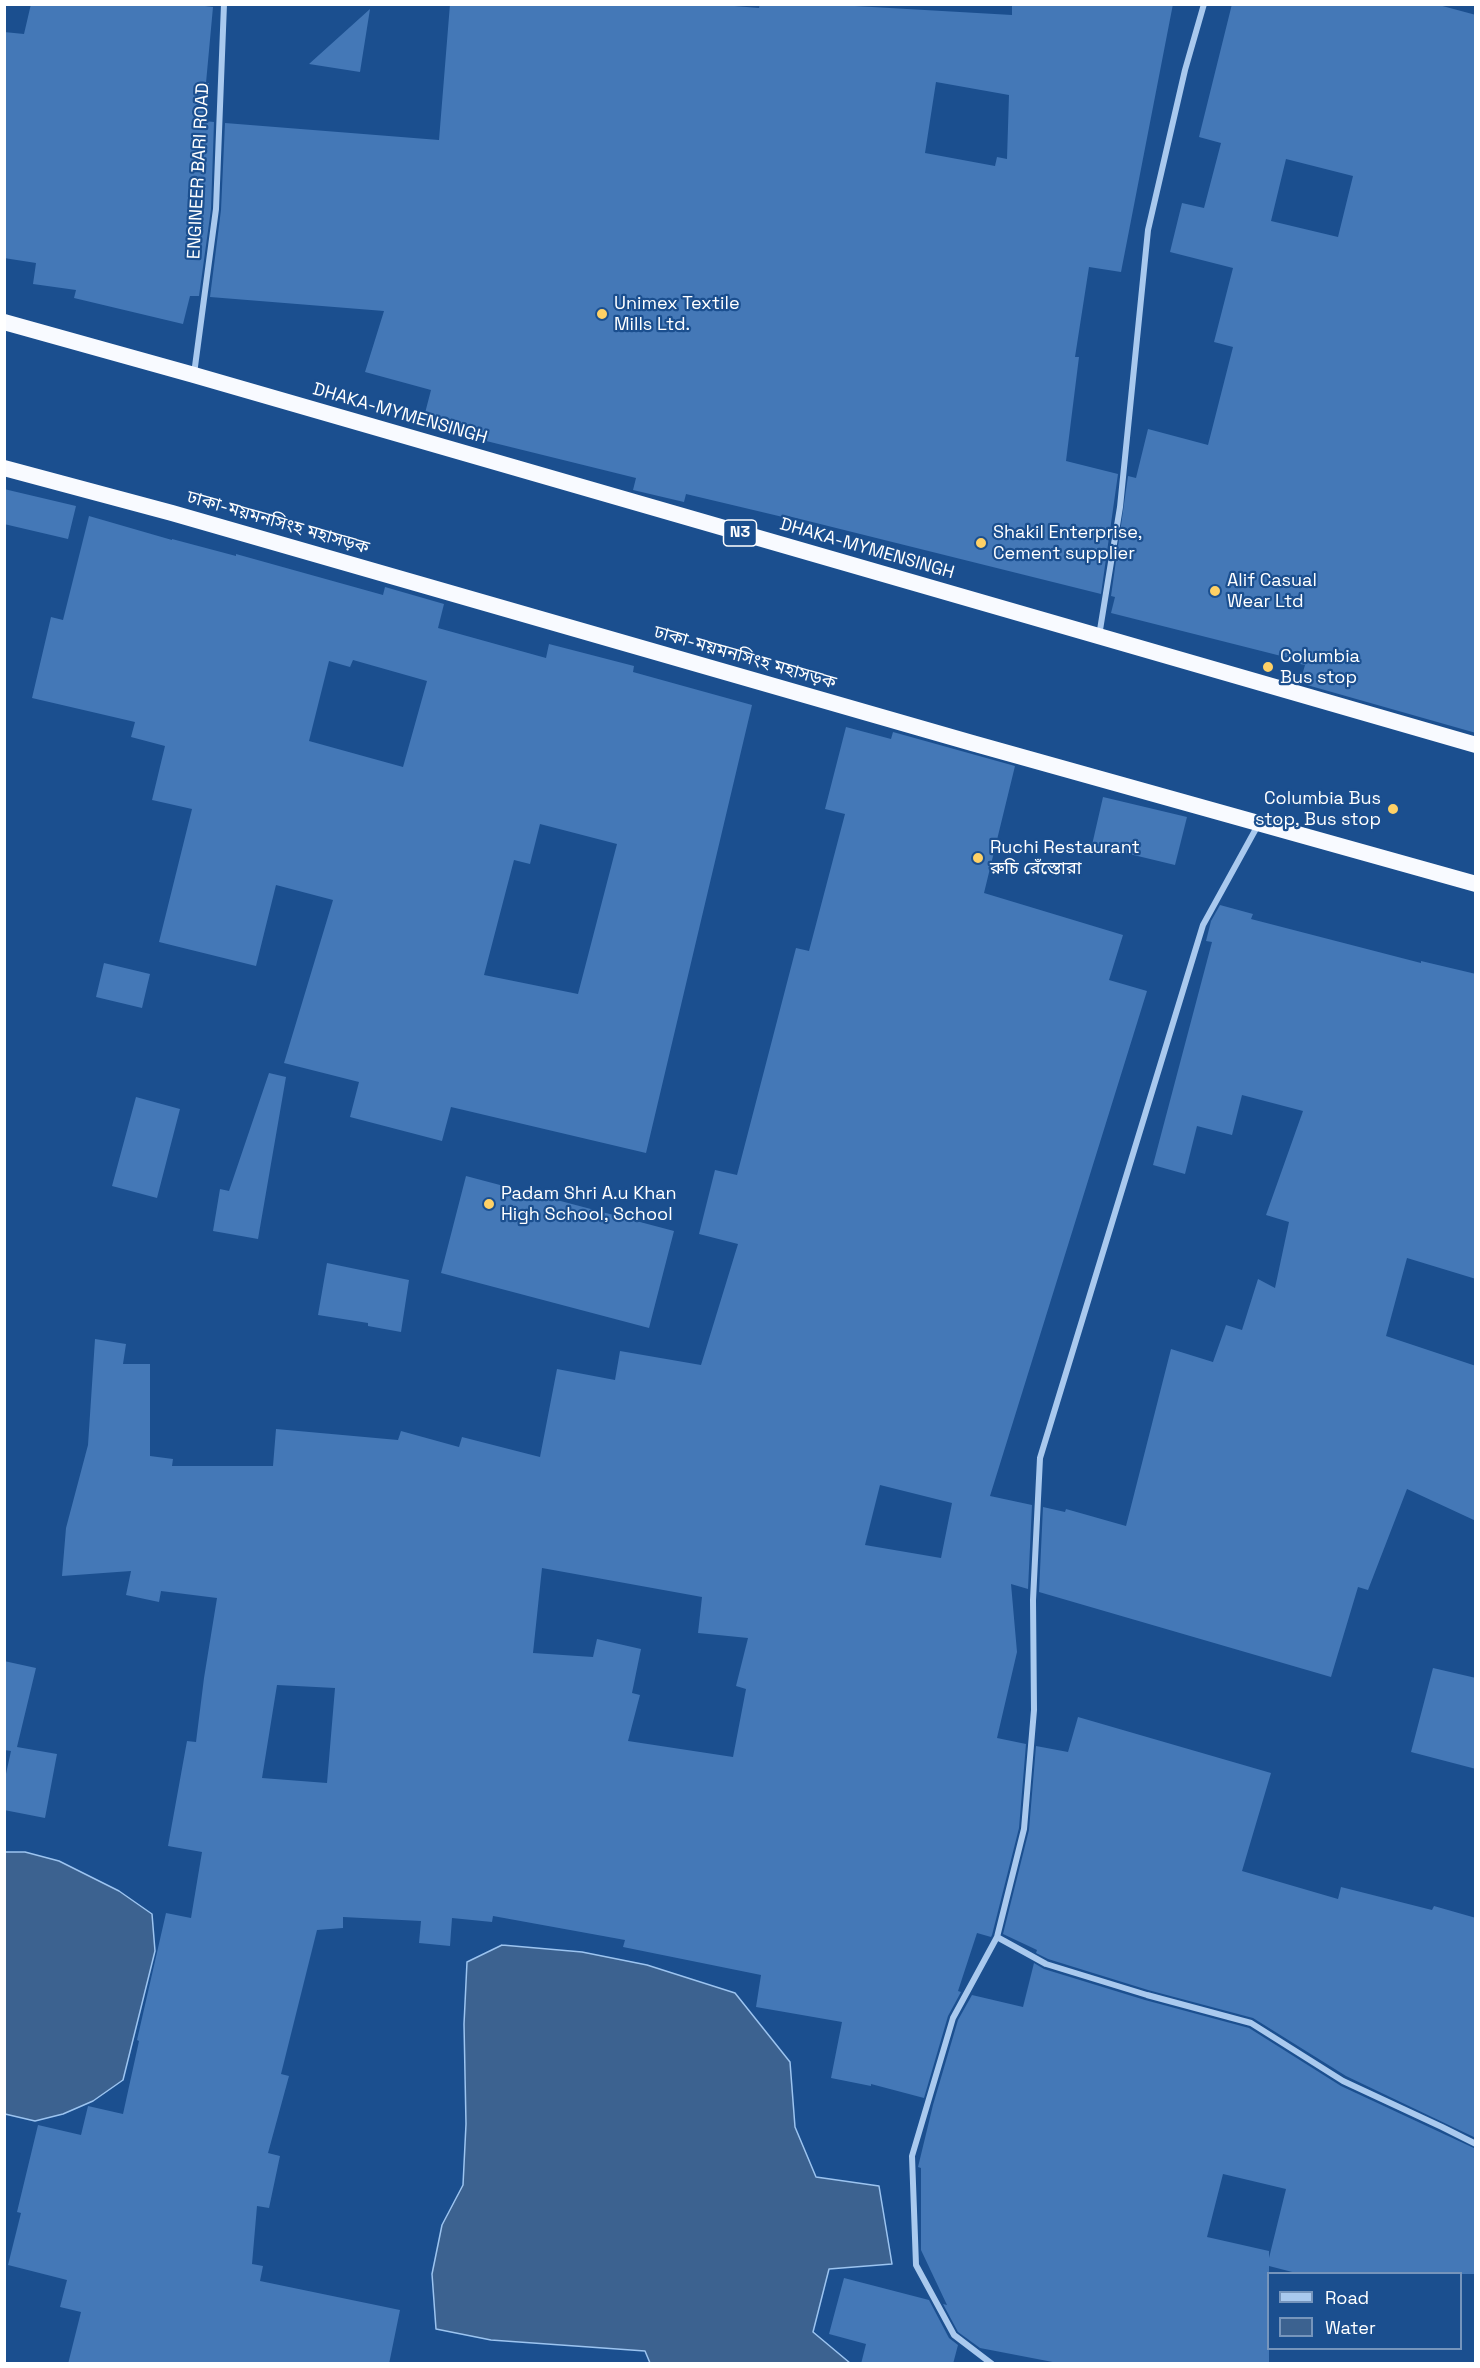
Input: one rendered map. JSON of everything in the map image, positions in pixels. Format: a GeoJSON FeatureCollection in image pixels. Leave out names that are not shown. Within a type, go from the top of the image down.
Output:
{"type":"FeatureCollection","features":[{"type":"Feature","properties":{"kind":"highway","name":"DHAKA-MYMENSINGH"},"geometry":{"type":"LineString","coordinates":[[4,322],[1476,745]]}},
{"type":"Feature","properties":{"kind":"highway","name":"ঢাকা-ময়মনসিংহ মহাসড়ক"},"geometry":{"type":"LineString","coordinates":[[4,468],[172,513],[1258,824],[1476,884]]}},
{"type":"Feature","properties":{"kind":"street","name":"ENGINEER BARI ROAD"},"geometry":{"type":"LineString","coordinates":[[194,375],[216,209],[224,4]]}},
{"type":"Feature","properties":{"kind":"street"},"geometry":{"type":"LineString","coordinates":[[1098,636],[1120,507],[1148,230],[1185,69],[1204,4]]}},
{"type":"Feature","properties":{"kind":"street"},"geometry":{"type":"LineString","coordinates":[[992,2364],[954,2335],[915,2265],[912,2156],[953,2018],[997,1937],[1024,1829],[1034,1710],[1033,1600],[1040,1458],[1203,925],[1258,824]]}},
{"type":"Feature","properties":{"kind":"street"},"geometry":{"type":"LineString","coordinates":[[997,1937],[1047,1964],[1147,1995],[1251,2023],[1343,2081],[1476,2144]]}},
{"type":"Feature","properties":{"kind":"water"},"geometry":{"type":"Polygon","coordinates":[[[5,1852],[25,1852],[59,1861],[119,1891],[152,1914],[155,1951],[123,2080],[93,2101],[63,2114],[35,2121],[5,2114],[5,1852]]]}},
{"type":"Feature","properties":{"kind":"water"},"geometry":{"type":"Polygon","coordinates":[[[502,1945],[582,1952],[647,1965],[735,1993],[790,2062],[795,2127],[816,2177],[879,2186],[892,2264],[829,2269],[813,2332],[850,2363],[650,2363],[645,2351],[491,2340],[436,2329],[432,2274],[442,2225],[463,2185],[466,2124],[464,2024],[467,1962],[502,1945]]]}},
{"type":"Feature","properties":{"kind":"building"},"geometry":{"type":"Polygon","coordinates":[[[31,4],[189,4],[213,7],[206,83],[209,83],[204,121],[214,122],[211,209],[199,296],[190,296],[183,324],[74,298],[76,290],[33,284],[36,263],[4,258],[4,32],[24,34],[31,4]]]}},
{"type":"Feature","properties":{"kind":"building"},"geometry":{"type":"Polygon","coordinates":[[[450,4],[710,4],[759,8],[760,4],[820,4],[1012,15],[1012,4],[1173,4],[1121,272],[1089,267],[1075,357],[1079,357],[1066,461],[1118,474],[1101,594],[788,516],[787,518],[686,494],[684,502],[633,490],[636,478],[470,437],[472,429],[424,417],[431,390],[365,372],[384,311],[210,297],[221,210],[225,123],[439,140],[450,4]],[[936,82],[925,153],[995,166],[997,157],[1007,159],[1009,95],[936,82]]]}},
{"type":"Feature","properties":{"kind":"building"},"geometry":{"type":"Polygon","coordinates":[[[1232,4],[1435,4],[1476,15],[1476,733],[1300,683],[1305,665],[1300,664],[1301,661],[1111,613],[1115,597],[1111,596],[1128,476],[1136,478],[1148,429],[1208,445],[1233,347],[1214,342],[1233,268],[1170,252],[1182,203],[1204,208],[1221,143],[1199,137],[1232,4]],[[1286,159],[1271,221],[1338,237],[1353,176],[1286,159]]]}},
{"type":"Feature","properties":{"kind":"building"},"geometry":{"type":"Polygon","coordinates":[[[370,9],[360,72],[309,64],[370,9]]]}},
{"type":"Feature","properties":{"kind":"building"},"geometry":{"type":"Polygon","coordinates":[[[4,489],[76,506],[68,539],[4,524],[4,489]]]}},
{"type":"Feature","properties":{"kind":"building"},"geometry":{"type":"Polygon","coordinates":[[[89,516],[383,595],[385,587],[444,604],[438,628],[546,658],[549,644],[634,666],[633,672],[752,705],[646,1153],[451,1107],[442,1141],[350,1117],[359,1082],[284,1063],[333,900],[276,885],[256,966],[159,942],[192,809],[152,800],[165,746],[131,737],[135,722],[32,698],[51,617],[63,620],[89,516]],[[353,660],[350,667],[329,661],[309,741],[403,767],[427,681],[353,660]],[[540,824],[530,864],[514,860],[484,975],[578,994],[617,844],[540,824]]]}},
{"type":"Feature","properties":{"kind":"building"},"geometry":{"type":"Polygon","coordinates":[[[846,727],[891,739],[893,732],[1015,766],[984,893],[1123,935],[1109,980],[1147,991],[990,1496],[1032,1505],[1028,1589],[1011,1584],[1017,1652],[997,1738],[1026,1744],[1019,1828],[992,1935],[991,1937],[977,1933],[958,1991],[961,1992],[948,2016],[924,2098],[871,2084],[871,2086],[831,2078],[842,2022],[756,2007],[761,1975],[623,1947],[625,1940],[493,1916],[492,1922],[452,1918],[450,1946],[419,1943],[421,1921],[343,1917],[343,1928],[317,1930],[281,2074],[289,2076],[268,2153],[280,2156],[269,2208],[257,2206],[252,2264],[263,2266],[260,2281],[400,2310],[389,2364],[68,2364],[81,2312],[60,2307],[67,2280],[8,2265],[21,2213],[17,2212],[38,2125],[81,2135],[88,2106],[123,2114],[166,1913],[191,1918],[202,1852],[168,1846],[187,1741],[196,1742],[217,1598],[161,1591],[159,1602],[126,1595],[131,1571],[62,1576],[66,1528],[88,1445],[95,1339],[126,1344],[123,1364],[150,1364],[150,1456],[173,1459],[172,1466],[273,1466],[276,1429],[398,1440],[401,1431],[459,1447],[462,1437],[540,1457],[557,1369],[615,1380],[620,1351],[701,1365],[738,1244],[699,1234],[715,1170],[737,1175],[796,948],[809,951],[845,814],[825,809],[846,727]],[[880,1485],[865,1545],[941,1558],[952,1503],[880,1485]],[[542,1568],[533,1653],[593,1657],[597,1639],[641,1649],[632,1693],[640,1695],[628,1741],[733,1757],[746,1689],[736,1686],[748,1638],[698,1633],[702,1597],[542,1568]],[[277,1685],[262,1778],[327,1783],[335,1688],[277,1685]]]}},
{"type":"Feature","properties":{"kind":"building"},"geometry":{"type":"Polygon","coordinates":[[[1103,797],[1187,817],[1175,865],[1092,845],[1103,797]]]}},
{"type":"Feature","properties":{"kind":"building"},"geometry":{"type":"Polygon","coordinates":[[[1220,905],[1253,914],[1251,919],[1421,963],[1421,961],[1476,974],[1476,1279],[1407,1258],[1386,1336],[1476,1366],[1476,1521],[1407,1489],[1368,1590],[1358,1587],[1331,1677],[1039,1592],[1043,1507],[1065,1512],[1066,1509],[1126,1526],[1171,1349],[1213,1362],[1226,1325],[1242,1330],[1258,1279],[1275,1288],[1289,1222],[1266,1215],[1303,1111],[1242,1095],[1232,1135],[1197,1126],[1185,1174],[1153,1165],[1212,942],[1206,941],[1211,921],[1220,905]]]}},
{"type":"Feature","properties":{"kind":"building"},"geometry":{"type":"Polygon","coordinates":[[[104,963],[150,974],[142,1008],[96,997],[104,963]]]}},
{"type":"Feature","properties":{"kind":"building"},"geometry":{"type":"Polygon","coordinates":[[[269,1073],[286,1077],[258,1239],[213,1231],[220,1189],[229,1191],[269,1073]]]}},
{"type":"Feature","properties":{"kind":"building"},"geometry":{"type":"Polygon","coordinates":[[[136,1097],[180,1109],[157,1198],[112,1186],[136,1097]]]}},
{"type":"Feature","properties":{"kind":"building"},"geometry":{"type":"Polygon","coordinates":[[[466,1176],[674,1231],[649,1328],[441,1273],[466,1176]]]}},
{"type":"Feature","properties":{"kind":"building"},"geometry":{"type":"Polygon","coordinates":[[[327,1263],[409,1280],[401,1332],[368,1326],[368,1323],[318,1315],[327,1263]]]}},
{"type":"Feature","properties":{"kind":"building"},"geometry":{"type":"Polygon","coordinates":[[[4,1661],[36,1668],[17,1747],[57,1754],[45,1818],[4,1810],[4,1783],[11,1751],[4,1750],[4,1661]]]}},
{"type":"Feature","properties":{"kind":"building"},"geometry":{"type":"Polygon","coordinates":[[[1433,1668],[1476,1678],[1476,1769],[1411,1752],[1433,1668]]]}},
{"type":"Feature","properties":{"kind":"building"},"geometry":{"type":"Polygon","coordinates":[[[1078,1717],[1271,1773],[1242,1871],[1338,1899],[1341,1887],[1432,1910],[1434,1906],[1476,1918],[1476,2138],[1346,2076],[1253,2018],[1148,1990],[1048,1959],[1036,1953],[1037,1950],[1003,1934],[1029,1830],[1036,1746],[1068,1752],[1078,1717]]]}},
{"type":"Feature","properties":{"kind":"building"},"geometry":{"type":"Polygon","coordinates":[[[1034,1963],[1044,1969],[1145,2000],[1249,2028],[1341,2086],[1476,2149],[1476,2274],[1462,2274],[1462,2272],[1292,2272],[1269,2266],[1269,2272],[1267,2272],[1267,2350],[1269,2350],[1269,2364],[1063,2364],[980,2348],[958,2332],[943,2304],[947,2305],[921,2250],[921,2168],[918,2167],[933,2105],[958,2020],[972,1995],[1023,2007],[1034,1963]],[[1223,2174],[1207,2237],[1269,2251],[1269,2258],[1286,2189],[1223,2174]]]}},
{"type":"Feature","properties":{"kind":"building"},"geometry":{"type":"Polygon","coordinates":[[[844,2278],[929,2300],[949,2338],[958,2345],[953,2364],[861,2364],[866,2344],[829,2334],[844,2278]]]}},
{"type":"Feature","properties":{"kind":"place","name":"Unimex Textile Mills Ltd."},"geometry":{"type":"Point","coordinates":[602,314]}},
{"type":"Feature","properties":{"kind":"place","name":"Shakil Enterprise, Cement supplier"},"geometry":{"type":"Point","coordinates":[981,543]}},
{"type":"Feature","properties":{"kind":"place","name":"Alif Casual Wear Ltd"},"geometry":{"type":"Point","coordinates":[1215,591]}},
{"type":"Feature","properties":{"kind":"place","name":"Columbia Bus stop"},"geometry":{"type":"Point","coordinates":[1268,667]}},
{"type":"Feature","properties":{"kind":"place","name":"Columbia Bus stop, Bus stop"},"geometry":{"type":"Point","coordinates":[1393,809]}},
{"type":"Feature","properties":{"kind":"place","name":"Ruchi Restaurant রুচি রেঁস্তোরা"},"geometry":{"type":"Point","coordinates":[978,858]}},
{"type":"Feature","properties":{"kind":"place","name":"Padam Shri A.u Khan High School, School"},"geometry":{"type":"Point","coordinates":[489,1204]}}]}
